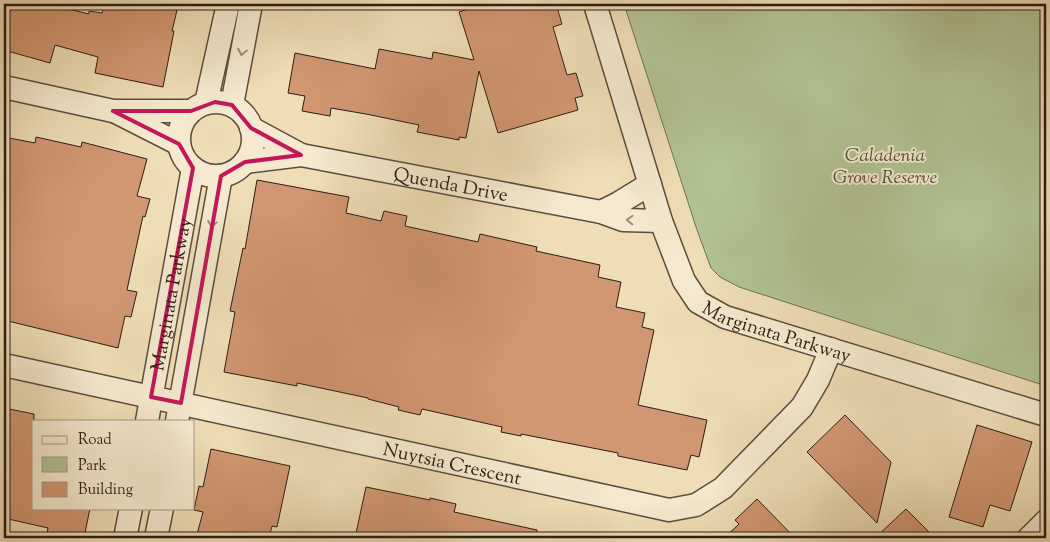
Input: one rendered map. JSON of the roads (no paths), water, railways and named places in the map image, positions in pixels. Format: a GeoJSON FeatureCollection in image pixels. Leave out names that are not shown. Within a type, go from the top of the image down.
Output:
{"type":"FeatureCollection","features":[{"type":"Feature","properties":{"kind":"street"},"geometry":{"type":"LineString","coordinates":[[113,111],[199,107],[215,102],[232,106],[241,111],[252,128],[253,140],[245,162],[230,173],[211,176],[193,168],[186,162],[179,144],[181,126],[199,107],[228,4]]}},
{"type":"Feature","properties":{"kind":"street"},"geometry":{"type":"LineString","coordinates":[[232,106],[251,4]]}},
{"type":"Feature","properties":{"kind":"street","name":"Marginata Parkway"},"geometry":{"type":"LineString","coordinates":[[596,4],[661,220],[684,281],[698,302],[725,317],[1046,415]]}},
{"type":"Feature","properties":{"kind":"street"},"geometry":{"type":"LineString","coordinates":[[4,87],[113,111],[179,144]]}},
{"type":"Feature","properties":{"kind":"street","name":"Quenda Drive"},"geometry":{"type":"LineString","coordinates":[[252,128],[301,155]]}},
{"type":"Feature","properties":{"kind":"street","name":"Quenda Drive"},"geometry":{"type":"LineString","coordinates":[[245,162],[301,155],[601,212],[623,220],[661,220]]}},
{"type":"Feature","properties":{"kind":"street","name":"Marginata Parkway"},"geometry":{"type":"LineString","coordinates":[[147,420],[193,168]]}},
{"type":"Feature","properties":{"kind":"street","name":"Marginata Parkway"},"geometry":{"type":"LineString","coordinates":[[179,412],[220,176]]}},
{"type":"Feature","properties":{"kind":"street"},"geometry":{"type":"LineString","coordinates":[[601,212],[650,184]]}},
{"type":"Feature","properties":{"kind":"street","name":"Nuytsia Crescent"},"geometry":{"type":"LineString","coordinates":[[4,365],[152,396],[179,412],[669,510],[696,505],[723,488],[802,407],[818,380],[831,349]]}},
{"type":"Feature","properties":{"kind":"street"},"geometry":{"type":"LineString","coordinates":[[125,538],[131,510]]}},
{"type":"Feature","properties":{"kind":"street"},"geometry":{"type":"LineString","coordinates":[[156,538],[162,510]]}},
{"type":"Feature","properties":{"kind":"street"},"geometry":{"type":"LineString","coordinates":[[1029,538],[1046,521]]}},
{"type":"Feature","properties":{"kind":"park label","name":"Caladenia Grove Reserve"},"geometry":{"type":"Point","coordinates":[885,165]}}]}
